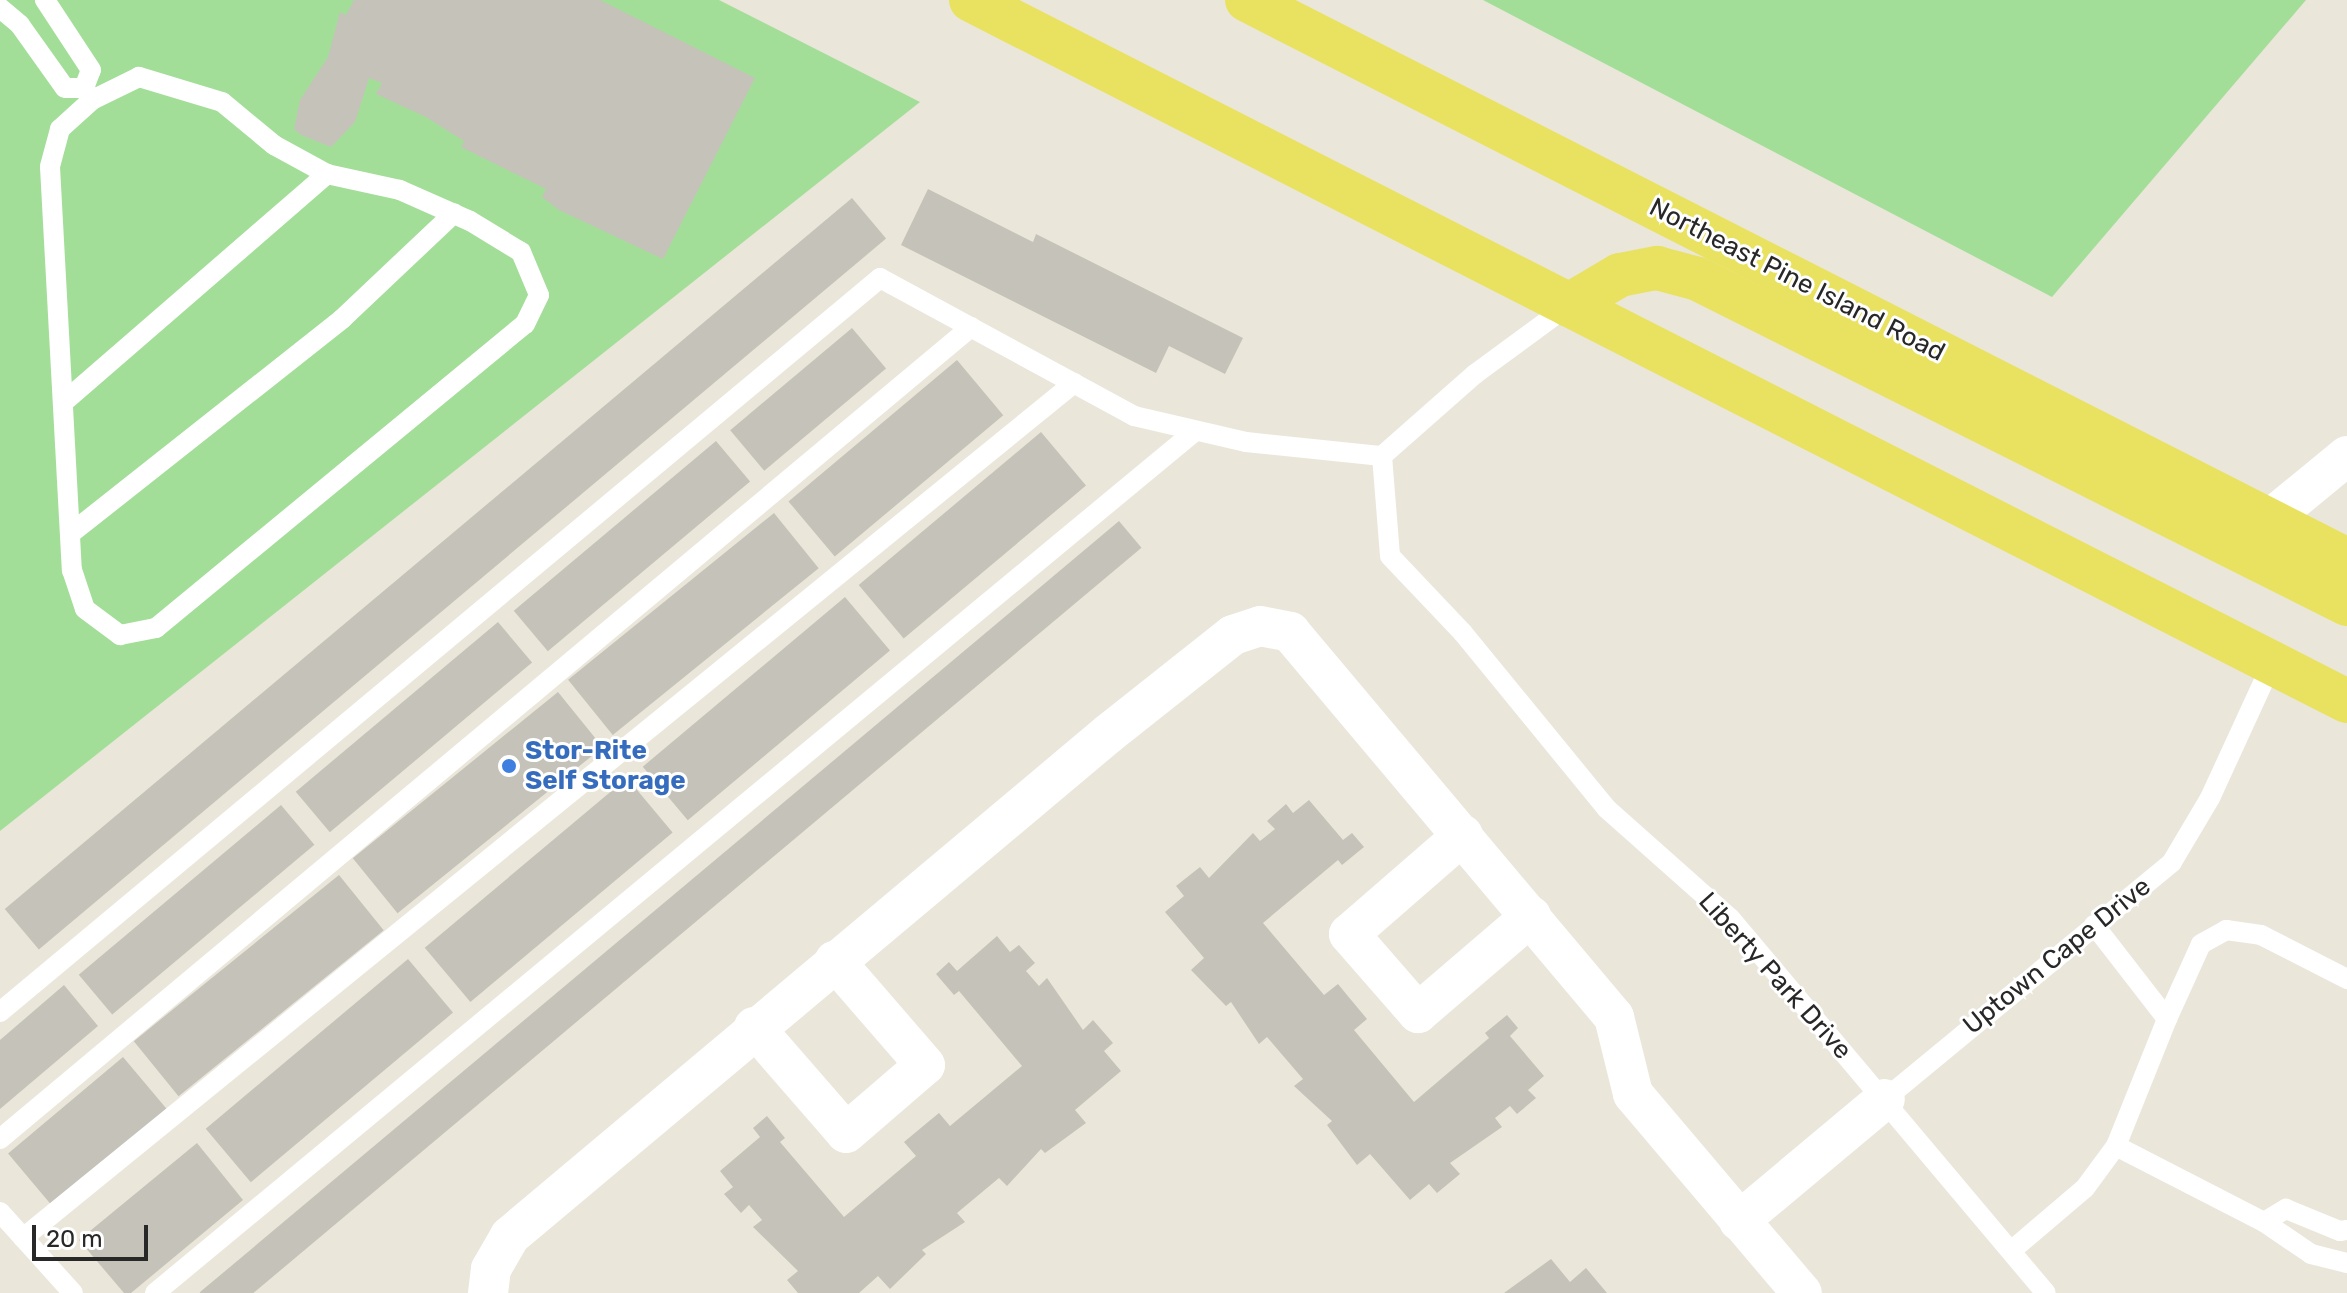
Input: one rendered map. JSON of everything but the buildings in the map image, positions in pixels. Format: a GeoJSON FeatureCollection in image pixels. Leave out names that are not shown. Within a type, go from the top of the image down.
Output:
{"type":"FeatureCollection","features":[{"type":"Feature","properties":{"kind":"main road"},"geometry":{"type":"LineString","coordinates":[[971,0],[2347,701]]}},
{"type":"Feature","properties":{"kind":"main road","name":"Northeast Pine Island Road"},"geometry":{"type":"LineString","coordinates":[[1247,0],[2347,560]]}},
{"type":"Feature","properties":{"kind":"main road","name":"Northeast Pine Island Road"},"geometry":{"type":"LineString","coordinates":[[1569,305],[1620,275],[1657,268],[1698,279],[2347,604]]}},
{"type":"Feature","properties":{"kind":"street"},"geometry":{"type":"LineString","coordinates":[[2269,520],[2347,456]]}},
{"type":"Feature","properties":{"kind":"street"},"geometry":{"type":"LineString","coordinates":[[488,1293],[491,1269],[510,1236],[754,1027],[1233,635],[1260,626],[1290,632],[1614,1017],[1633,1094],[1802,1293]]}},
{"type":"Feature","properties":{"kind":"street"},"geometry":{"type":"LineString","coordinates":[[1463,835],[1349,934],[1418,1013],[1531,916]]}},
{"type":"Feature","properties":{"kind":"street"},"geometry":{"type":"LineString","coordinates":[[754,1027],[846,1133],[925,1065],[835,961]]}},
{"type":"Feature","properties":{"kind":"street"},"geometry":{"type":"LineString","coordinates":[[1739,1221],[1885,1099]]}},
{"type":"Feature","properties":{"kind":"lane"},"geometry":{"type":"LineString","coordinates":[[0,8],[20,25],[65,88],[88,94],[139,77],[222,102],[274,145],[327,174],[400,190],[454,213],[521,252],[539,295],[525,324],[156,628],[120,635],[85,609],[72,570],[50,167],[60,129],[88,94],[91,70],[45,0]]}},
{"type":"Feature","properties":{"kind":"lane"},"geometry":{"type":"LineString","coordinates":[[65,401],[327,174]]}},
{"type":"Feature","properties":{"kind":"lane"},"geometry":{"type":"LineString","coordinates":[[70,534],[342,319],[454,213]]}},
{"type":"Feature","properties":{"kind":"lane"},"geometry":{"type":"LineString","coordinates":[[0,1012],[880,278],[1134,416],[1246,442],[1382,456],[1475,374],[1569,305]]}},
{"type":"Feature","properties":{"kind":"lane"},"geometry":{"type":"LineString","coordinates":[[0,1139],[971,327]]}},
{"type":"Feature","properties":{"kind":"lane"},"geometry":{"type":"LineString","coordinates":[[23,1238],[1074,383]]}},
{"type":"Feature","properties":{"kind":"lane"},"geometry":{"type":"LineString","coordinates":[[155,1293],[1195,431]]}},
{"type":"Feature","properties":{"kind":"lane","name":"Liberty Park Drive"},"geometry":{"type":"LineString","coordinates":[[1382,456],[1390,556],[1463,633],[1606,808],[1730,918],[2046,1293]]}},
{"type":"Feature","properties":{"kind":"lane","name":"Uptown Cape Drive"},"geometry":{"type":"LineString","coordinates":[[1885,1099],[2172,862],[2210,798],[2272,663]]}},
{"type":"Feature","properties":{"kind":"lane"},"geometry":{"type":"LineString","coordinates":[[2094,925],[2167,1019]]}},
{"type":"Feature","properties":{"kind":"lane"},"geometry":{"type":"LineString","coordinates":[[2011,1251],[2085,1188],[2116,1146],[2201,944],[2226,930],[2261,935],[2347,979]]}},
{"type":"Feature","properties":{"kind":"lane"},"geometry":{"type":"LineString","coordinates":[[2116,1146],[2264,1222],[2311,1254],[2347,1263]]}},
{"type":"Feature","properties":{"kind":"lane"},"geometry":{"type":"LineString","coordinates":[[2264,1222],[2286,1209],[2347,1230]]}},
{"type":"Feature","properties":{"kind":"lane"},"geometry":{"type":"LineString","coordinates":[[0,1212],[73,1293]]}},
{"type":"Feature","properties":{"kind":"green space"},"geometry":{"type":"Polygon","coordinates":[[[0,0],[719,0],[920,102],[0,831],[0,0]]]}},
{"type":"Feature","properties":{"kind":"green space"},"geometry":{"type":"Polygon","coordinates":[[[1483,0],[2306,0],[2052,297],[1483,0]]]}},
{"type":"Feature","properties":{"kind":"place","name":"Stor-Rite Self Storage"},"geometry":{"type":"Point","coordinates":[509,766]}}]}
